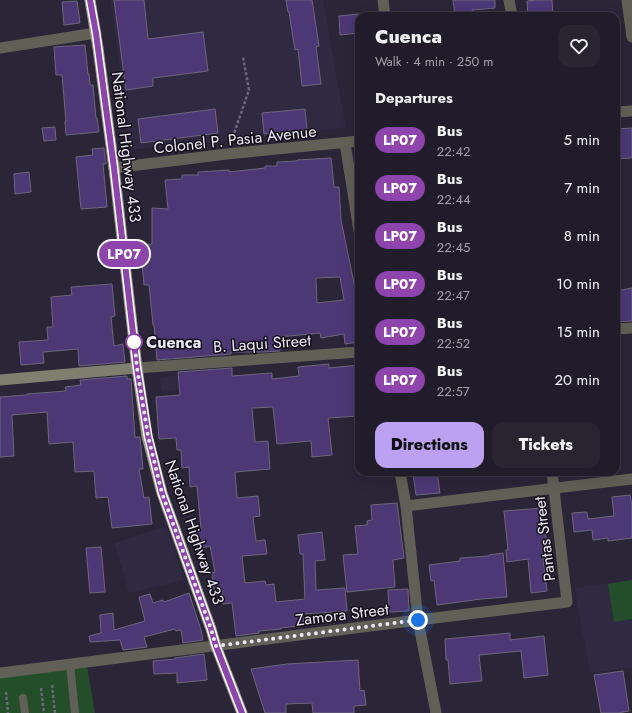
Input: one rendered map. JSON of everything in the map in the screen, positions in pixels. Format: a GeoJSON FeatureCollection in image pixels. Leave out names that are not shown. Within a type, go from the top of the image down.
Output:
{"type":"FeatureCollection","features":[{"type":"Feature","properties":{"kind":"main road","name":"National Highway 433"},"geometry":{"type":"LineString","coordinates":[[90,0],[96,33],[114,168],[137,368],[148,436],[162,493],[216,646],[242,713]]}},
{"type":"Feature","properties":{"kind":"main road","name":"B. Laqui Street"},"geometry":{"type":"LineString","coordinates":[[0,380],[137,368]]}},
{"type":"Feature","properties":{"kind":"street"},"geometry":{"type":"LineString","coordinates":[[383,0],[384,12]]}},
{"type":"Feature","properties":{"kind":"street"},"geometry":{"type":"LineString","coordinates":[[509,0],[511,12]]}},
{"type":"Feature","properties":{"kind":"street"},"geometry":{"type":"LineString","coordinates":[[627,0],[632,37]]}},
{"type":"Feature","properties":{"kind":"street"},"geometry":{"type":"LineString","coordinates":[[0,48],[96,33]]}},
{"type":"Feature","properties":{"kind":"street"},"geometry":{"type":"LineString","coordinates":[[620,112],[632,111]]}},
{"type":"Feature","properties":{"kind":"street","name":"Colonel P. Pasia Avenue"},"geometry":{"type":"LineString","coordinates":[[114,168],[227,154],[355,142]]}},
{"type":"Feature","properties":{"kind":"street"},"geometry":{"type":"LineString","coordinates":[[345,143],[355,206]]}},
{"type":"Feature","properties":{"kind":"street"},"geometry":{"type":"LineString","coordinates":[[620,329],[632,328]]}},
{"type":"Feature","properties":{"kind":"street","name":"B. Laqui Street"},"geometry":{"type":"LineString","coordinates":[[137,368],[355,352]]}},
{"type":"Feature","properties":{"kind":"street"},"geometry":{"type":"LineString","coordinates":[[401,476],[406,506],[418,620],[436,713]]}},
{"type":"Feature","properties":{"kind":"street","name":"Pantas Street"},"geometry":{"type":"LineString","coordinates":[[552,476],[568,602]]}},
{"type":"Feature","properties":{"kind":"street"},"geometry":{"type":"LineString","coordinates":[[406,506],[632,479]]}},
{"type":"Feature","properties":{"kind":"street","name":"Zamora Street"},"geometry":{"type":"LineString","coordinates":[[0,673],[568,602]]}},
{"type":"Feature","properties":{"kind":"lane"},"geometry":{"type":"LineString","coordinates":[[70,664],[75,713]]}},
{"type":"Feature","properties":{"kind":"lane"},"geometry":{"type":"LineString","coordinates":[[23,698],[24,713]]}},
{"type":"Feature","properties":{"kind":"path"},"geometry":{"type":"LineString","coordinates":[[227,154],[249,90],[243,57]]}},
{"type":"Feature","properties":{"kind":"path"},"geometry":{"type":"LineString","coordinates":[[52,685],[56,713]]}},
{"type":"Feature","properties":{"kind":"path"},"geometry":{"type":"LineString","coordinates":[[41,688],[44,713]]}},
{"type":"Feature","properties":{"kind":"path"},"geometry":{"type":"LineString","coordinates":[[6,692],[8,713]]}},
{"type":"Feature","properties":{"kind":"shaded area"},"geometry":{"type":"Polygon","coordinates":[[[110,0],[323,0],[346,128],[131,150],[110,0]]]}},
{"type":"Feature","properties":{"kind":"shaded area"},"geometry":{"type":"Polygon","coordinates":[[[177,375],[179,390],[161,392],[160,377],[177,375]]]}},
{"type":"Feature","properties":{"kind":"shaded area"},"geometry":{"type":"Polygon","coordinates":[[[166,526],[184,580],[129,593],[114,543],[166,526]]]}},
{"type":"Feature","properties":{"kind":"shaded area"},"geometry":{"type":"Polygon","coordinates":[[[632,579],[632,668],[590,673],[575,588],[632,579]]]}},
{"type":"Feature","properties":{"kind":"green space"},"geometry":{"type":"Polygon","coordinates":[[[632,580],[632,619],[614,622],[608,584],[632,580]]]}},
{"type":"Feature","properties":{"kind":"green space"},"geometry":{"type":"Polygon","coordinates":[[[87,666],[95,713],[0,713],[0,678],[87,666]]]}},
{"type":"Feature","properties":{"kind":"building"},"geometry":{"type":"Polygon","coordinates":[[[114,0],[144,0],[148,39],[203,32],[208,71],[153,78],[153,86],[126,90],[114,0]]]}},
{"type":"Feature","properties":{"kind":"building"},"geometry":{"type":"Polygon","coordinates":[[[286,0],[312,0],[319,46],[316,47],[321,84],[302,86],[298,49],[295,50],[286,0]]]}},
{"type":"Feature","properties":{"kind":"building"},"geometry":{"type":"Polygon","coordinates":[[[453,0],[495,0],[495,8],[472,10],[472,12],[454,12],[453,0]]]}},
{"type":"Feature","properties":{"kind":"building"},"geometry":{"type":"Polygon","coordinates":[[[552,0],[553,12],[528,12],[527,1],[552,0]]]}},
{"type":"Feature","properties":{"kind":"building"},"geometry":{"type":"Polygon","coordinates":[[[77,1],[80,23],[64,25],[62,2],[77,1]]]}},
{"type":"Feature","properties":{"kind":"building"},"geometry":{"type":"Polygon","coordinates":[[[355,14],[355,33],[340,35],[339,16],[355,14]]]}},
{"type":"Feature","properties":{"kind":"building"},"geometry":{"type":"Polygon","coordinates":[[[85,45],[88,74],[90,85],[93,85],[96,118],[99,132],[66,135],[62,75],[56,75],[54,47],[85,45]]]}},
{"type":"Feature","properties":{"kind":"building"},"geometry":{"type":"Polygon","coordinates":[[[215,109],[218,133],[141,143],[138,119],[215,109]]]}},
{"type":"Feature","properties":{"kind":"building"},"geometry":{"type":"Polygon","coordinates":[[[305,109],[307,130],[264,134],[262,113],[305,109]]]}},
{"type":"Feature","properties":{"kind":"building"},"geometry":{"type":"Polygon","coordinates":[[[55,127],[56,140],[44,141],[42,128],[55,127]]]}},
{"type":"Feature","properties":{"kind":"building"},"geometry":{"type":"Polygon","coordinates":[[[632,128],[632,158],[620,159],[620,129],[632,128]]]}},
{"type":"Feature","properties":{"kind":"building"},"geometry":{"type":"Polygon","coordinates":[[[104,148],[106,164],[103,164],[107,207],[81,209],[76,157],[93,155],[92,149],[104,148]]]}},
{"type":"Feature","properties":{"kind":"building"},"geometry":{"type":"Polygon","coordinates":[[[331,158],[334,187],[339,187],[341,220],[355,288],[355,343],[345,344],[344,334],[321,338],[320,333],[279,337],[280,351],[231,352],[231,354],[157,360],[149,285],[144,285],[142,245],[152,244],[152,208],[168,209],[165,180],[182,179],[182,175],[198,175],[198,172],[229,170],[229,172],[265,168],[265,166],[277,166],[277,162],[331,158]],[[340,277],[316,278],[317,303],[344,300],[340,277]]]}},
{"type":"Feature","properties":{"kind":"building"},"geometry":{"type":"Polygon","coordinates":[[[29,172],[31,192],[15,194],[14,174],[29,172]]]}},
{"type":"Feature","properties":{"kind":"building"},"geometry":{"type":"Polygon","coordinates":[[[112,284],[115,316],[111,317],[114,346],[123,344],[125,362],[79,366],[78,349],[43,352],[44,363],[21,365],[19,342],[48,340],[47,327],[53,327],[51,297],[72,295],[71,287],[112,284]]]}},
{"type":"Feature","properties":{"kind":"building"},"geometry":{"type":"Polygon","coordinates":[[[632,288],[632,321],[620,322],[620,290],[632,288]]]}},
{"type":"Feature","properties":{"kind":"building"},"geometry":{"type":"Polygon","coordinates":[[[329,364],[329,368],[355,365],[355,416],[328,418],[332,455],[312,457],[311,441],[277,444],[273,407],[252,408],[255,442],[268,441],[270,469],[235,472],[237,498],[258,496],[260,516],[253,517],[256,541],[265,540],[267,554],[242,556],[245,583],[265,581],[266,585],[274,584],[276,602],[305,599],[303,554],[300,554],[298,535],[322,532],[325,560],[315,561],[316,590],[345,588],[347,611],[303,614],[304,625],[259,631],[259,633],[236,636],[232,603],[223,604],[222,590],[214,591],[212,573],[215,572],[210,546],[198,549],[196,529],[201,529],[197,486],[190,487],[189,467],[182,468],[181,450],[177,450],[176,438],[159,439],[156,397],[180,395],[178,372],[232,368],[232,376],[272,373],[272,379],[299,376],[298,367],[329,364]]]}},
{"type":"Feature","properties":{"kind":"building"},"geometry":{"type":"Polygon","coordinates":[[[127,376],[127,379],[131,379],[135,437],[140,437],[143,469],[139,469],[144,498],[149,497],[152,524],[112,528],[108,497],[96,498],[94,471],[75,472],[73,442],[49,444],[47,412],[12,415],[14,456],[0,457],[0,397],[66,391],[65,387],[81,385],[80,380],[127,376]]]}},
{"type":"Feature","properties":{"kind":"building"},"geometry":{"type":"Polygon","coordinates":[[[413,476],[438,476],[440,493],[416,495],[413,476]]]}},
{"type":"Feature","properties":{"kind":"building"},"geometry":{"type":"Polygon","coordinates":[[[630,495],[632,506],[632,538],[608,541],[608,538],[593,540],[592,530],[574,532],[572,513],[587,512],[588,519],[614,516],[612,497],[630,495]]]}},
{"type":"Feature","properties":{"kind":"building"},"geometry":{"type":"Polygon","coordinates":[[[397,503],[404,558],[393,560],[395,587],[347,592],[343,555],[358,554],[355,526],[367,525],[367,521],[372,520],[371,505],[397,503]]]}},
{"type":"Feature","properties":{"kind":"building"},"geometry":{"type":"Polygon","coordinates":[[[543,508],[548,557],[543,558],[547,591],[531,593],[528,559],[507,562],[506,550],[508,550],[504,511],[543,508]]]}},
{"type":"Feature","properties":{"kind":"building"},"geometry":{"type":"Polygon","coordinates":[[[101,547],[105,592],[90,593],[86,548],[101,547]]]}},
{"type":"Feature","properties":{"kind":"building"},"geometry":{"type":"Polygon","coordinates":[[[503,553],[507,597],[437,605],[434,580],[431,581],[429,565],[460,561],[460,558],[489,556],[503,553]]]}},
{"type":"Feature","properties":{"kind":"building"},"geometry":{"type":"Polygon","coordinates":[[[408,589],[409,611],[389,612],[388,590],[408,589]]]}},
{"type":"Feature","properties":{"kind":"building"},"geometry":{"type":"Polygon","coordinates":[[[189,593],[203,640],[183,643],[181,630],[176,631],[175,629],[144,637],[147,647],[123,650],[120,640],[90,642],[89,636],[101,633],[100,615],[113,613],[114,630],[145,621],[139,597],[150,594],[153,603],[163,600],[164,602],[189,593]]]}},
{"type":"Feature","properties":{"kind":"building"},"geometry":{"type":"Polygon","coordinates":[[[510,633],[510,640],[544,636],[548,675],[524,678],[521,651],[479,655],[482,681],[450,684],[448,660],[446,660],[445,639],[510,633]]]}},
{"type":"Feature","properties":{"kind":"building"},"geometry":{"type":"Polygon","coordinates":[[[204,654],[207,680],[177,683],[177,673],[154,674],[153,661],[204,654]]]}},
{"type":"Feature","properties":{"kind":"building"},"geometry":{"type":"Polygon","coordinates":[[[358,660],[360,691],[364,690],[366,705],[354,706],[354,713],[313,713],[312,703],[286,704],[286,713],[265,713],[251,669],[287,664],[358,660]]]}},
{"type":"Feature","properties":{"kind":"building"},"geometry":{"type":"Polygon","coordinates":[[[623,671],[629,711],[618,713],[601,713],[594,675],[623,671]]]}},
{"type":"Feature","properties":{"kind":"bus line","name":"LP07"},"geometry":{"type":"LineString","coordinates":[[90,0],[96,33],[114,168],[137,368],[148,436],[162,493],[216,646],[242,713]]}},
{"type":"Feature","properties":{"kind":"place","name":"Cuenca"},"geometry":{"type":"Point","coordinates":[134,342]}},
{"type":"Feature","properties":{"kind":"route"},"geometry":{"type":"LineString","coordinates":[[134,342],[134,338],[137,368],[148,436],[162,493],[216,646],[418,620]]}}]}
